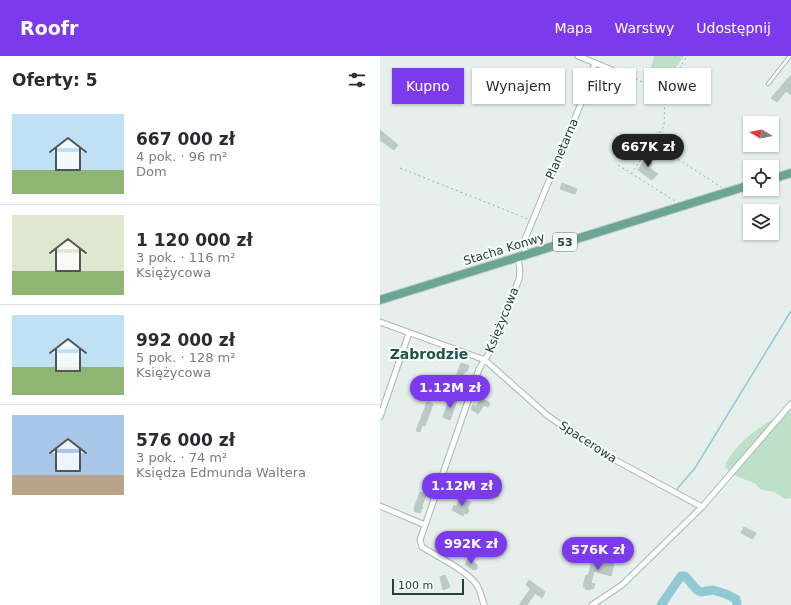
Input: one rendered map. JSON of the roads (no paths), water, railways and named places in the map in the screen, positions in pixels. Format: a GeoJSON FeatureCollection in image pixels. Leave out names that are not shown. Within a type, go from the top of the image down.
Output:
{"type":"FeatureCollection","features":[{"type":"Feature","properties":{"kind":"main road"},"geometry":{"type":"LineString","coordinates":[[779,176],[791,173]]}},
{"type":"Feature","properties":{"kind":"main road","name":"Stacha Konwy"},"geometry":{"type":"LineString","coordinates":[[380,300],[743,187]]}},
{"type":"Feature","properties":{"kind":"street"},"geometry":{"type":"LineString","coordinates":[[578,56],[607,68]]}},
{"type":"Feature","properties":{"kind":"street","name":"Planetarna"},"geometry":{"type":"LineString","coordinates":[[522,256],[525,239],[580,108],[596,63]]}},
{"type":"Feature","properties":{"kind":"street","name":"Księżycowa"},"geometry":{"type":"LineString","coordinates":[[484,605],[481,594],[475,583],[459,570],[422,547],[420,540],[479,369],[494,345],[519,278],[522,256]]}},
{"type":"Feature","properties":{"kind":"street"},"geometry":{"type":"LineString","coordinates":[[380,322],[485,360]]}},
{"type":"Feature","properties":{"kind":"street"},"geometry":{"type":"LineString","coordinates":[[380,417],[409,333]]}},
{"type":"Feature","properties":{"kind":"street","name":"Spacerowa"},"geometry":{"type":"LineString","coordinates":[[485,360],[548,416],[564,427],[617,461],[702,507]]}},
{"type":"Feature","properties":{"kind":"street"},"geometry":{"type":"LineString","coordinates":[[592,605],[622,585],[702,507],[791,404]]}},
{"type":"Feature","properties":{"kind":"street"},"geometry":{"type":"LineString","coordinates":[[382,507],[425,525]]}},
{"type":"Feature","properties":{"kind":"lane"},"geometry":{"type":"LineString","coordinates":[[768,84],[790,56]]}},
{"type":"Feature","properties":{"kind":"waterway"},"geometry":{"type":"LineString","coordinates":[[677,489],[695,468],[791,311]]}},
{"type":"Feature","properties":{"kind":"waterway"},"geometry":{"type":"LineString","coordinates":[[661,605],[681,576],[685,576],[697,590],[701,592],[713,590],[726,594],[736,599],[737,605]]}},
{"type":"Feature","properties":{"kind":"district","name":"Zabrodzie"},"geometry":{"type":"Point","coordinates":[429,354]}}]}
